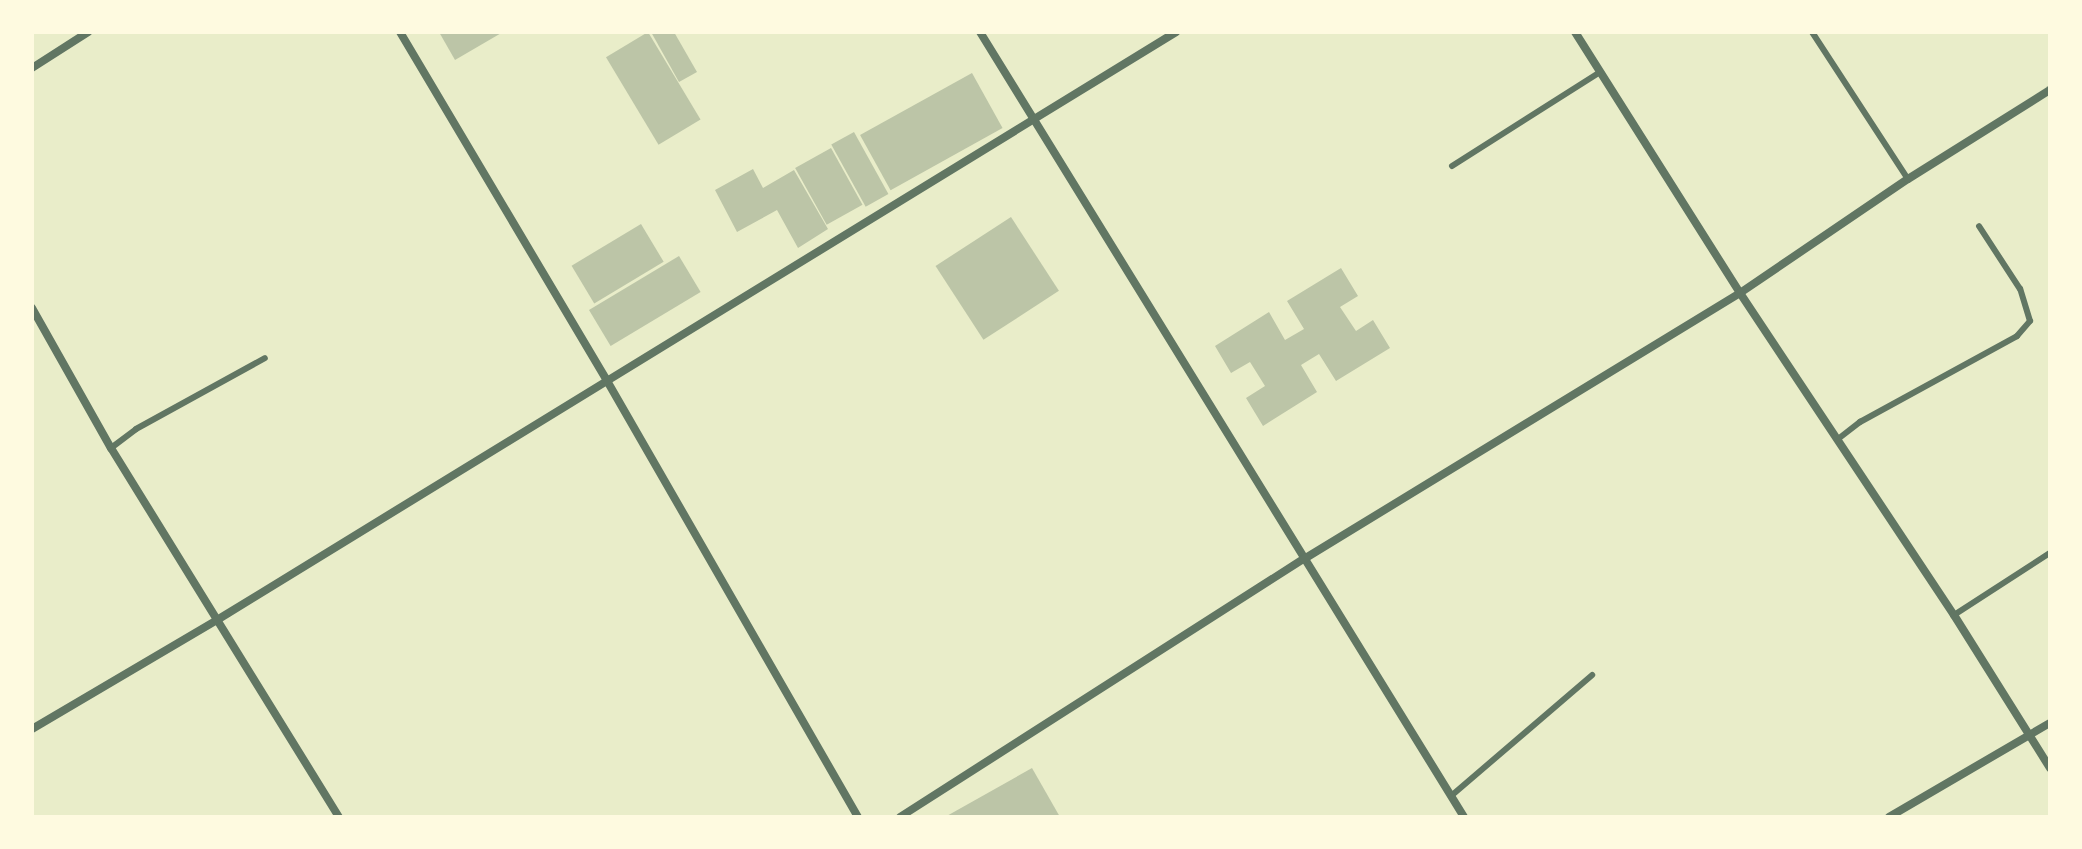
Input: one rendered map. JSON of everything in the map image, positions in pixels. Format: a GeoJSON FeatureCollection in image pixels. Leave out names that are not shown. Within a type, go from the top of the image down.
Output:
{"type":"FeatureCollection","features":[{"type":"Feature","properties":{"kind":"street"},"geometry":{"type":"LineString","coordinates":[[32,68],[88,32]]}},
{"type":"Feature","properties":{"kind":"street"},"geometry":{"type":"LineString","coordinates":[[400,32],[606,379],[858,817]]}},
{"type":"Feature","properties":{"kind":"street"},"geometry":{"type":"LineString","coordinates":[[980,32],[1464,817]]}},
{"type":"Feature","properties":{"kind":"street"},"geometry":{"type":"LineString","coordinates":[[32,729],[217,620],[1176,32]]}},
{"type":"Feature","properties":{"kind":"street"},"geometry":{"type":"LineString","coordinates":[[1575,32],[1740,293],[1954,615],[2050,768]]}},
{"type":"Feature","properties":{"kind":"street"},"geometry":{"type":"LineString","coordinates":[[900,817],[1304,559],[1740,293],[1908,179],[2050,90]]}},
{"type":"Feature","properties":{"kind":"street"},"geometry":{"type":"LineString","coordinates":[[32,308],[111,448],[339,817]]}},
{"type":"Feature","properties":{"kind":"street"},"geometry":{"type":"LineString","coordinates":[[1889,817],[2050,723]]}},
{"type":"Feature","properties":{"kind":"lane"},"geometry":{"type":"LineString","coordinates":[[1812,32],[1908,179]]}},
{"type":"Feature","properties":{"kind":"lane"},"geometry":{"type":"LineString","coordinates":[[1452,166],[1600,72]]}},
{"type":"Feature","properties":{"kind":"lane"},"geometry":{"type":"LineString","coordinates":[[1838,439],[1860,422],[2017,336],[2030,321],[2020,289],[1979,226]]}},
{"type":"Feature","properties":{"kind":"lane"},"geometry":{"type":"LineString","coordinates":[[111,448],[136,429],[265,358]]}},
{"type":"Feature","properties":{"kind":"lane"},"geometry":{"type":"LineString","coordinates":[[1954,615],[2050,553]]}},
{"type":"Feature","properties":{"kind":"lane"},"geometry":{"type":"LineString","coordinates":[[1451,796],[1592,675]]}},
{"type":"Feature","properties":{"kind":"building"},"geometry":{"type":"Polygon","coordinates":[[[439,32],[503,32],[455,60],[439,32]]]}},
{"type":"Feature","properties":{"kind":"building"},"geometry":{"type":"Polygon","coordinates":[[[648,32],[701,119],[659,145],[606,57],[648,32]]]}},
{"type":"Feature","properties":{"kind":"building"},"geometry":{"type":"Polygon","coordinates":[[[651,32],[674,32],[697,72],[679,82],[651,32]]]}},
{"type":"Feature","properties":{"kind":"building"},"geometry":{"type":"Polygon","coordinates":[[[972,73],[1003,128],[891,190],[860,135],[972,73]]]}},
{"type":"Feature","properties":{"kind":"building"},"geometry":{"type":"Polygon","coordinates":[[[854,132],[888,194],[866,207],[831,145],[854,132]]]}},
{"type":"Feature","properties":{"kind":"building"},"geometry":{"type":"Polygon","coordinates":[[[831,148],[863,205],[827,225],[795,168],[831,148]]]}},
{"type":"Feature","properties":{"kind":"building"},"geometry":{"type":"Polygon","coordinates":[[[753,169],[763,188],[794,170],[828,229],[798,248],[777,210],[737,232],[715,190],[753,169]]]}},
{"type":"Feature","properties":{"kind":"building"},"geometry":{"type":"Polygon","coordinates":[[[1011,217],[1059,291],[983,340],[936,266],[1011,217]]]}},
{"type":"Feature","properties":{"kind":"building"},"geometry":{"type":"Polygon","coordinates":[[[641,224],[664,262],[594,303],[572,266],[641,224]]]}},
{"type":"Feature","properties":{"kind":"building"},"geometry":{"type":"Polygon","coordinates":[[[679,256],[701,292],[611,346],[589,310],[679,256]]]}},
{"type":"Feature","properties":{"kind":"building"},"geometry":{"type":"Polygon","coordinates":[[[1341,268],[1358,296],[1340,307],[1356,331],[1373,320],[1390,348],[1336,381],[1319,354],[1301,365],[1317,392],[1263,426],[1246,398],[1265,386],[1250,362],[1231,373],[1215,346],[1269,312],[1285,340],[1304,329],[1287,301],[1341,268]]]}},
{"type":"Feature","properties":{"kind":"building"},"geometry":{"type":"Polygon","coordinates":[[[1032,768],[1060,817],[945,817],[1032,768]]]}}]}
